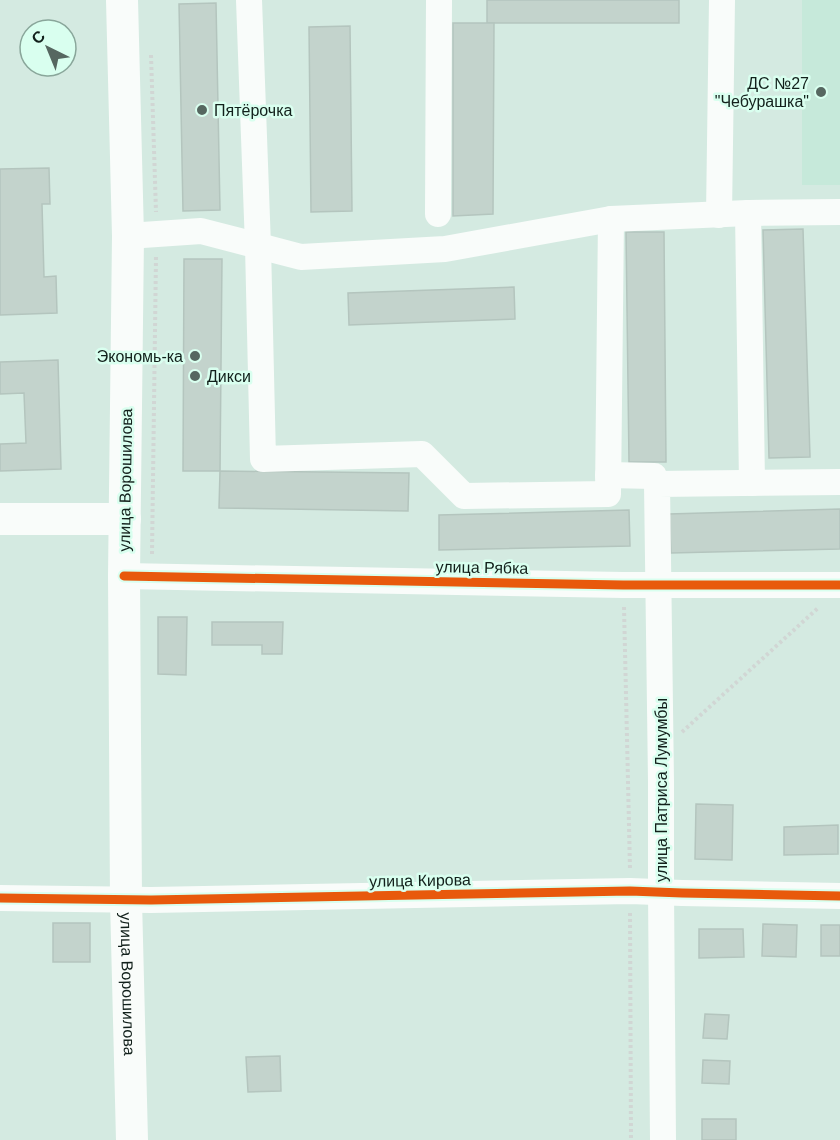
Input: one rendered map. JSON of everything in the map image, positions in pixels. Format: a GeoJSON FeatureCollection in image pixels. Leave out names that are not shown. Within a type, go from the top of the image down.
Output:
{"type":"FeatureCollection","features":[{"type":"Feature","properties":{"kind":"main road","name":"улица Ворошилова"},"geometry":{"type":"LineString","coordinates":[[122,0],[128,236],[124,576],[126,900],[132,1140]]}},
{"type":"Feature","properties":{"kind":"main road"},"geometry":{"type":"LineString","coordinates":[[0,519],[125,519]]}},
{"type":"Feature","properties":{"kind":"street"},"geometry":{"type":"LineString","coordinates":[[249,0],[263,459],[422,454],[464,496],[608,494],[611,219]]}},
{"type":"Feature","properties":{"kind":"street"},"geometry":{"type":"LineString","coordinates":[[438,214],[439,0]]}},
{"type":"Feature","properties":{"kind":"street"},"geometry":{"type":"LineString","coordinates":[[719,215],[722,0]]}},
{"type":"Feature","properties":{"kind":"street"},"geometry":{"type":"LineString","coordinates":[[128,236],[201,231],[302,257],[445,249],[611,219],[748,213],[840,212]]}},
{"type":"Feature","properties":{"kind":"street"},"geometry":{"type":"LineString","coordinates":[[748,213],[752,483]]}},
{"type":"Feature","properties":{"kind":"street"},"geometry":{"type":"LineString","coordinates":[[608,475],[654,476],[657,484],[840,482]]}},
{"type":"Feature","properties":{"kind":"street","name":"улица Патриса Лумумбы"},"geometry":{"type":"LineString","coordinates":[[657,484],[663,1140]]}},
{"type":"Feature","properties":{"kind":"street","name":"улица Рябка"},"geometry":{"type":"LineString","coordinates":[[124,576],[623,585],[840,585]]}},
{"type":"Feature","properties":{"kind":"street","name":"улица Кирова"},"geometry":{"type":"LineString","coordinates":[[0,898],[126,900],[630,891],[840,896]]}},
{"type":"Feature","properties":{"kind":"path"},"geometry":{"type":"LineString","coordinates":[[623,585],[630,891],[631,1140]]}},
{"type":"Feature","properties":{"kind":"path"},"geometry":{"type":"LineString","coordinates":[[679,723],[679,734],[823,604]]}},
{"type":"Feature","properties":{"kind":"shaded area","name":"ДС №27 \"Чебурашка\""},"geometry":{"type":"Polygon","coordinates":[[[802,0],[840,0],[840,185],[802,185],[802,0]]]}},
{"type":"Feature","properties":{"kind":"building"},"geometry":{"type":"Polygon","coordinates":[[[487,0],[679,0],[679,23],[487,23],[487,0]]]}},
{"type":"Feature","properties":{"kind":"building"},"geometry":{"type":"Polygon","coordinates":[[[216,3],[220,210],[183,211],[179,4],[216,3]]]}},
{"type":"Feature","properties":{"kind":"building"},"geometry":{"type":"Polygon","coordinates":[[[453,23],[494,23],[493,214],[453,216],[453,23]]]}},
{"type":"Feature","properties":{"kind":"building"},"geometry":{"type":"Polygon","coordinates":[[[350,26],[352,211],[311,212],[309,27],[350,26]]]}},
{"type":"Feature","properties":{"kind":"building"},"geometry":{"type":"Polygon","coordinates":[[[49,168],[50,204],[42,204],[44,277],[56,276],[57,313],[0,315],[0,169],[49,168]]]}},
{"type":"Feature","properties":{"kind":"building"},"geometry":{"type":"Polygon","coordinates":[[[803,229],[810,457],[769,458],[763,230],[803,229]]]}},
{"type":"Feature","properties":{"kind":"building"},"geometry":{"type":"Polygon","coordinates":[[[626,232],[664,232],[666,462],[629,462],[626,232]]]}},
{"type":"Feature","properties":{"kind":"building"},"geometry":{"type":"Polygon","coordinates":[[[184,259],[222,259],[220,471],[183,471],[184,259]]]}},
{"type":"Feature","properties":{"kind":"building"},"geometry":{"type":"Polygon","coordinates":[[[514,287],[515,319],[349,325],[348,293],[514,287]]]}},
{"type":"Feature","properties":{"kind":"building"},"geometry":{"type":"Polygon","coordinates":[[[58,360],[61,469],[0,471],[0,444],[26,443],[24,393],[0,394],[0,362],[58,360]]]}},
{"type":"Feature","properties":{"kind":"building"},"geometry":{"type":"Polygon","coordinates":[[[220,471],[409,473],[408,511],[219,508],[220,471]]]}},
{"type":"Feature","properties":{"kind":"building"},"geometry":{"type":"Polygon","coordinates":[[[840,509],[840,549],[671,553],[669,514],[840,509]]]}},
{"type":"Feature","properties":{"kind":"building"},"geometry":{"type":"Polygon","coordinates":[[[629,510],[630,546],[439,550],[439,515],[629,510]]]}},
{"type":"Feature","properties":{"kind":"building"},"geometry":{"type":"Polygon","coordinates":[[[158,617],[187,617],[186,675],[158,674],[158,617]]]}},
{"type":"Feature","properties":{"kind":"building"},"geometry":{"type":"Polygon","coordinates":[[[212,622],[283,622],[282,654],[262,654],[262,645],[212,645],[212,622]]]}},
{"type":"Feature","properties":{"kind":"building"},"geometry":{"type":"Polygon","coordinates":[[[696,804],[733,805],[732,860],[695,859],[696,804]]]}},
{"type":"Feature","properties":{"kind":"building"},"geometry":{"type":"Polygon","coordinates":[[[838,825],[838,854],[784,855],[784,827],[838,825]]]}},
{"type":"Feature","properties":{"kind":"building"},"geometry":{"type":"Polygon","coordinates":[[[53,923],[90,923],[90,962],[53,962],[53,923]]]}},
{"type":"Feature","properties":{"kind":"building"},"geometry":{"type":"Polygon","coordinates":[[[763,924],[797,925],[796,957],[762,956],[763,924]]]}},
{"type":"Feature","properties":{"kind":"building"},"geometry":{"type":"Polygon","coordinates":[[[821,925],[840,925],[840,956],[821,956],[821,925]]]}},
{"type":"Feature","properties":{"kind":"building"},"geometry":{"type":"Polygon","coordinates":[[[699,929],[743,929],[744,957],[699,958],[699,929]]]}},
{"type":"Feature","properties":{"kind":"building"},"geometry":{"type":"Polygon","coordinates":[[[705,1014],[729,1015],[727,1039],[703,1038],[705,1014]]]}},
{"type":"Feature","properties":{"kind":"building"},"geometry":{"type":"Polygon","coordinates":[[[280,1056],[281,1091],[248,1092],[246,1057],[280,1056]]]}},
{"type":"Feature","properties":{"kind":"building"},"geometry":{"type":"Polygon","coordinates":[[[703,1060],[730,1061],[729,1084],[702,1083],[703,1060]]]}},
{"type":"Feature","properties":{"kind":"building"},"geometry":{"type":"Polygon","coordinates":[[[702,1119],[736,1119],[736,1140],[702,1140],[702,1119]]]}},
{"type":"Feature","properties":{"kind":"cycle path"},"geometry":{"type":"LineString","coordinates":[[124,576],[623,585],[840,585]]}},
{"type":"Feature","properties":{"kind":"cycle path"},"geometry":{"type":"LineString","coordinates":[[0,898],[151,900],[630,891],[840,896]]}},
{"type":"Feature","properties":{"kind":"place","name":"ДС №27 \"Чебурашка\""},"geometry":{"type":"Point","coordinates":[821,92]}},
{"type":"Feature","properties":{"kind":"place","name":"Пятёрочка"},"geometry":{"type":"Point","coordinates":[202,110]}},
{"type":"Feature","properties":{"kind":"place","name":"Экономь-ка"},"geometry":{"type":"Point","coordinates":[195,356]}},
{"type":"Feature","properties":{"kind":"place","name":"Дикси"},"geometry":{"type":"Point","coordinates":[195,376]}}]}
